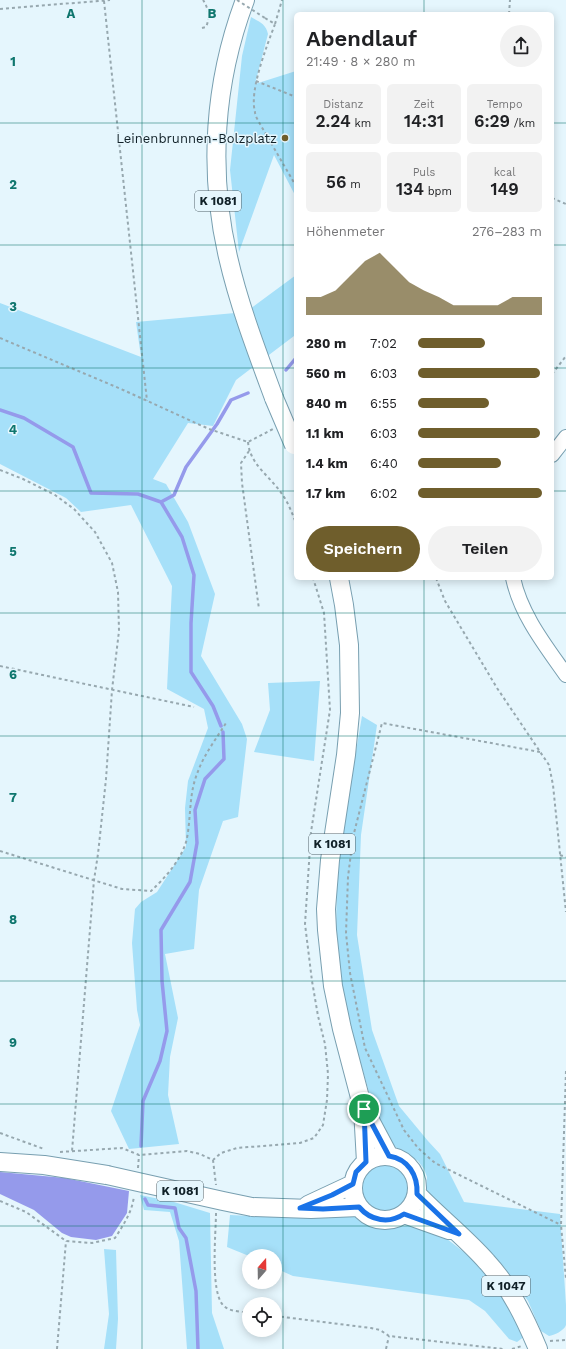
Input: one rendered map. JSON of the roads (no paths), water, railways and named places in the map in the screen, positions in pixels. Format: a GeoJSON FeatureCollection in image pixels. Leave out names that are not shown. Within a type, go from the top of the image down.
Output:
{"type":"FeatureCollection","features":[{"type":"Feature","properties":{"kind":"main road","name":"K 1081"},"geometry":{"type":"LineString","coordinates":[[245,0],[231,43],[221,90],[216,135],[218,198],[226,245],[234,279],[274,398],[294,446]]}},
{"type":"Feature","properties":{"kind":"main road","name":"K 1081"},"geometry":{"type":"LineString","coordinates":[[339,580],[349,646],[350,713],[346,755],[330,860],[327,930],[333,986],[342,1029],[364,1109],[389,1156]]}},
{"type":"Feature","properties":{"kind":"main road","name":"K 1081"},"geometry":{"type":"LineString","coordinates":[[364,1109],[366,1162]]}},
{"type":"Feature","properties":{"kind":"main road"},"geometry":{"type":"LineString","coordinates":[[389,1156],[404,1161],[411,1168],[416,1177],[417,1194],[413,1205],[404,1214],[390,1220],[380,1220],[371,1217],[363,1212],[359,1207],[354,1196],[353,1184],[356,1172],[366,1162],[376,1157],[389,1156]]}},
{"type":"Feature","properties":{"kind":"main road","name":"K 1081"},"geometry":{"type":"LineString","coordinates":[[0,1162],[44,1165],[108,1175],[252,1207],[282,1209],[359,1207]]}},
{"type":"Feature","properties":{"kind":"main road","name":"K 1081"},"geometry":{"type":"LineString","coordinates":[[300,1208],[332,1195],[353,1184]]}},
{"type":"Feature","properties":{"kind":"main road","name":"K 1047"},"geometry":{"type":"LineString","coordinates":[[417,1194],[487,1262],[505,1284],[522,1314],[538,1349]]}},
{"type":"Feature","properties":{"kind":"main road","name":"K 1047"},"geometry":{"type":"LineString","coordinates":[[404,1214],[459,1234]]}},
{"type":"Feature","properties":{"kind":"street"},"geometry":{"type":"LineString","coordinates":[[554,452],[566,437]]}},
{"type":"Feature","properties":{"kind":"street"},"geometry":{"type":"LineString","coordinates":[[514,580],[522,606],[536,632],[566,675]]}},
{"type":"Feature","properties":{"kind":"water"},"geometry":{"type":"Polygon","coordinates":[[[0,1172],[65,1178],[129,1191],[127,1213],[112,1236],[96,1240],[71,1237],[62,1233],[34,1210],[0,1194],[0,1172]]]}},
{"type":"Feature","properties":{"kind":"waterway"},"geometry":{"type":"LineString","coordinates":[[286,370],[294,360]]}},
{"type":"Feature","properties":{"kind":"waterway"},"geometry":{"type":"LineString","coordinates":[[161,502],[174,495],[186,467],[217,424],[231,400],[248,393]]}},
{"type":"Feature","properties":{"kind":"waterway"},"geometry":{"type":"LineString","coordinates":[[0,410],[24,418],[73,447],[91,493],[138,494],[161,502],[182,537],[194,575],[191,623],[191,672],[213,706],[221,726]]}},
{"type":"Feature","properties":{"kind":"waterway"},"geometry":{"type":"LineString","coordinates":[[141,1146],[143,1101],[160,1061],[167,1031],[162,981],[161,930],[190,882],[197,843],[195,810],[205,779],[224,759],[223,732]]}},
{"type":"Feature","properties":{"kind":"waterway"},"geometry":{"type":"LineString","coordinates":[[145,1199],[148,1205],[175,1208],[179,1228],[186,1238],[196,1291],[198,1349]]}},
{"type":"Feature","properties":{"kind":"place","name":"Leinenbrunnen-Bolzplatz"},"geometry":{"type":"Point","coordinates":[285,138]}}]}
